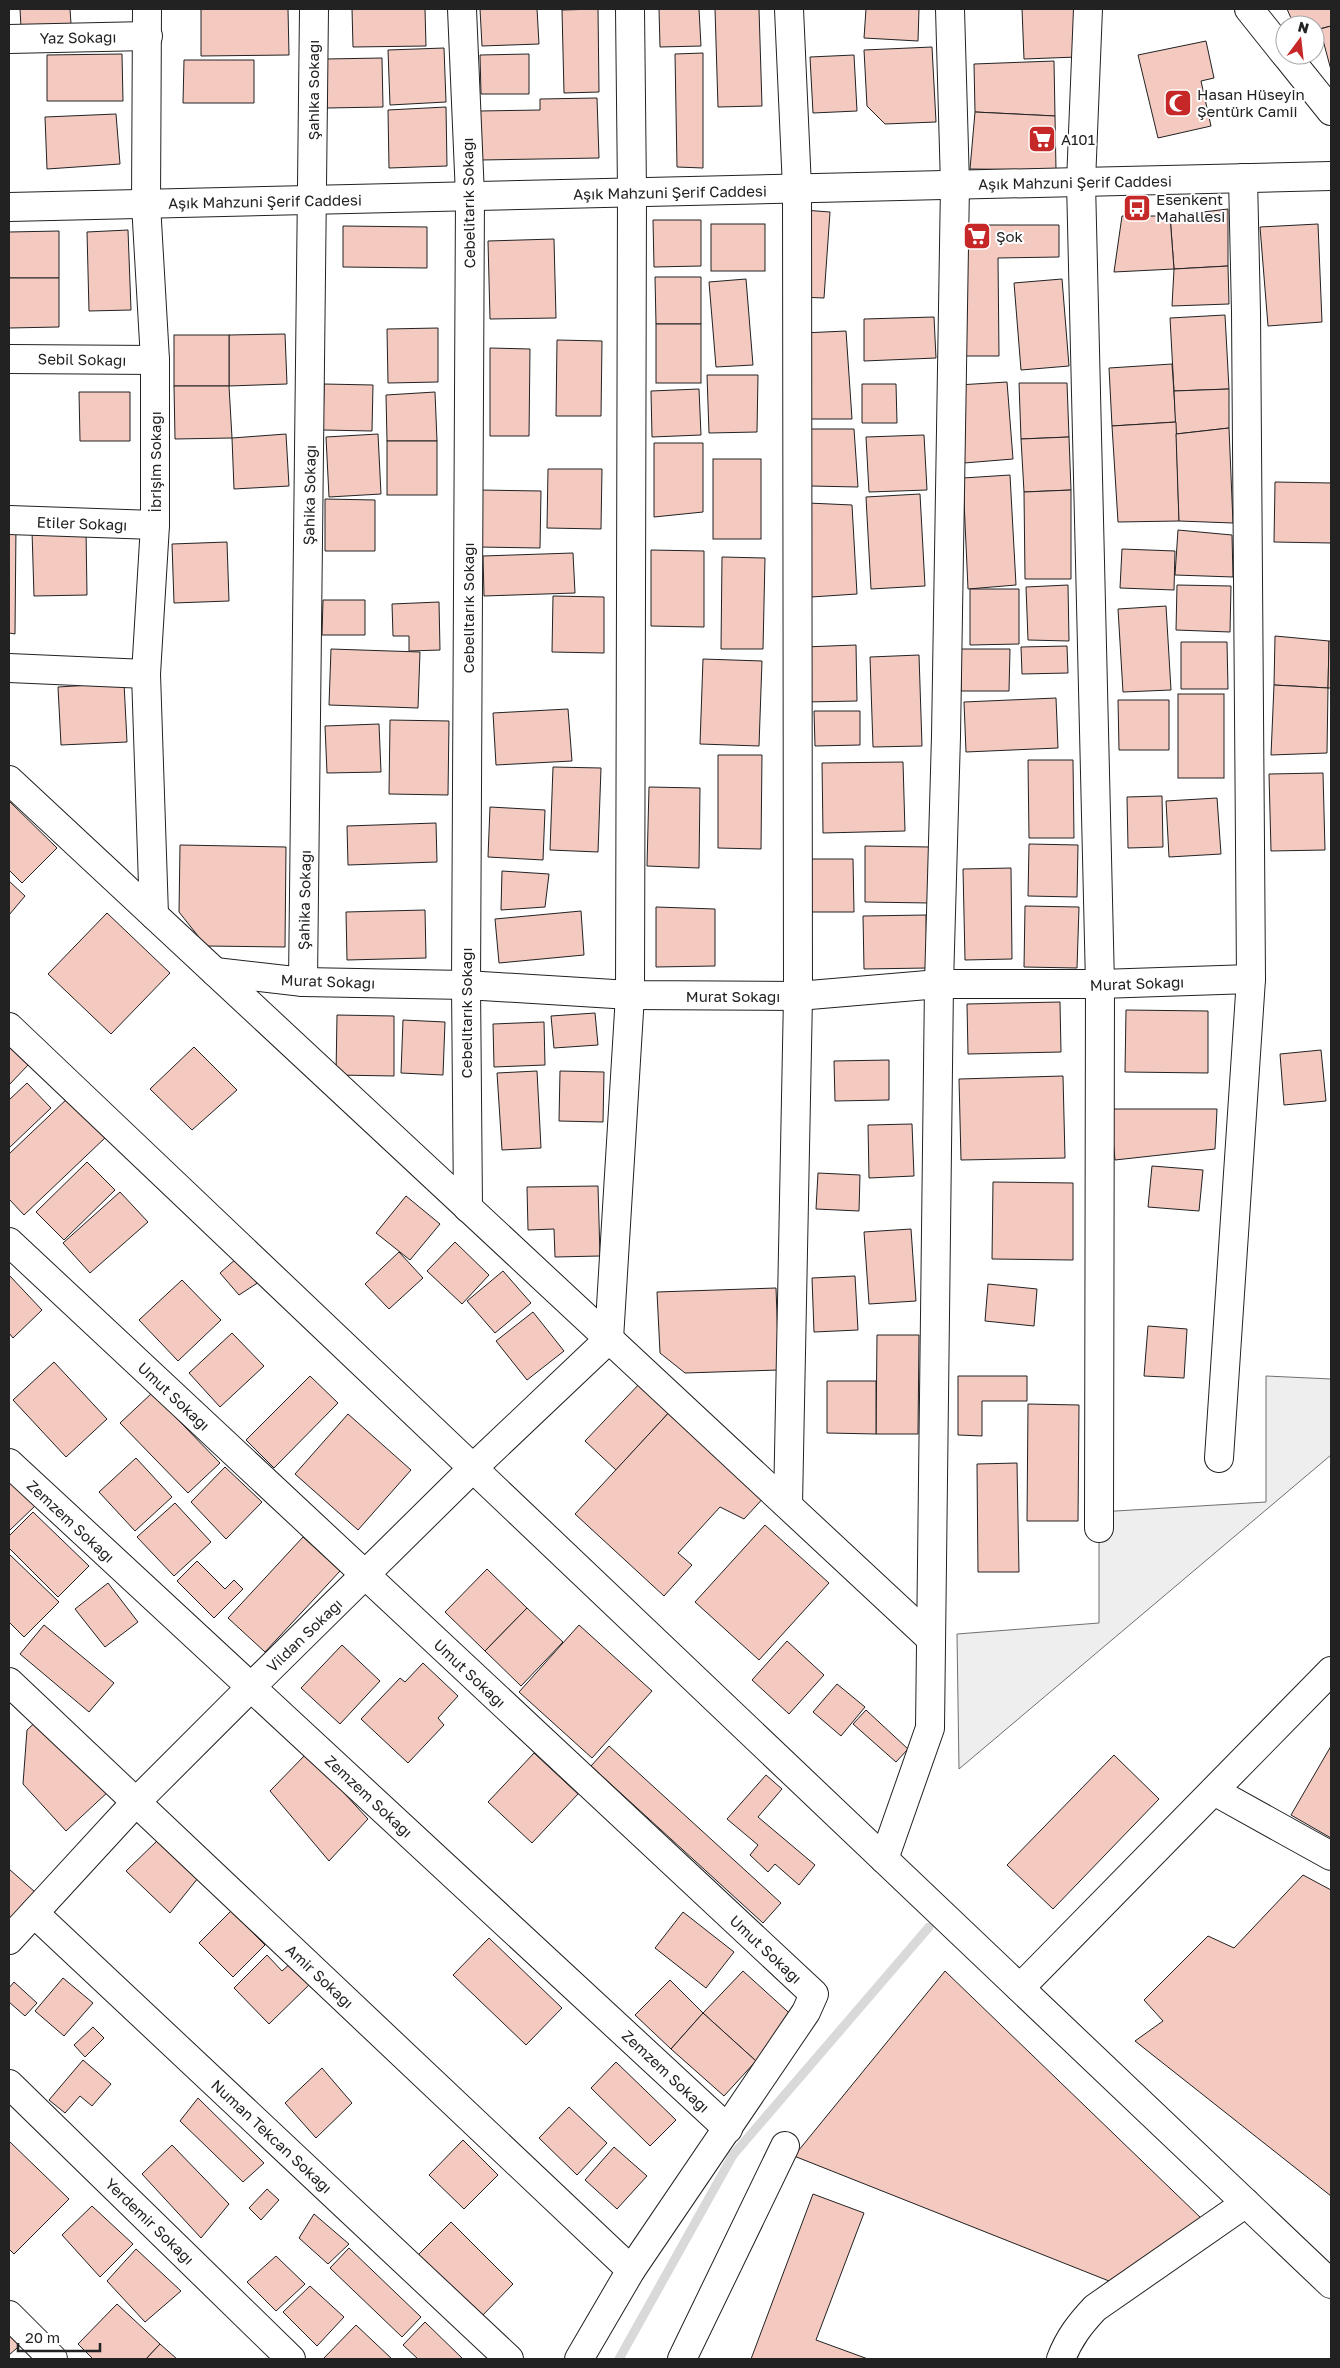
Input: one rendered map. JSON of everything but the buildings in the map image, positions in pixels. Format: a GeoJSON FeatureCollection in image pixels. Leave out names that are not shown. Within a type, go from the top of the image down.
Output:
{"type":"FeatureCollection","features":[{"type":"Feature","properties":{"kind":"street","name":"İbrişim Sokağı"},"geometry":{"type":"LineString","coordinates":[[147,9],[146,204],[154,360],[155,525],[146,674],[154,915]]}},
{"type":"Feature","properties":{"kind":"street","name":"Şahika Sokağı"},"geometry":{"type":"LineString","coordinates":[[303,982],[314,9]]}},
{"type":"Feature","properties":{"kind":"street","name":"Cebelitarık Sokağı"},"geometry":{"type":"LineString","coordinates":[[462,9],[470,196],[466,985],[468,1208]]}},
{"type":"Feature","properties":{"kind":"street"},"geometry":{"type":"LineString","coordinates":[[609,1339],[630,995],[632,192],[630,9]]}},
{"type":"Feature","properties":{"kind":"street"},"geometry":{"type":"LineString","coordinates":[[788,1506],[798,996],[797,188],[789,9]]}},
{"type":"Feature","properties":{"kind":"street"},"geometry":{"type":"LineString","coordinates":[[884,1859],[930,1728],[939,984],[946,736],[956,185],[950,9]]}},
{"type":"Feature","properties":{"kind":"street"},"geometry":{"type":"LineString","coordinates":[[1088,9],[1081,182],[1100,984],[1099,1528]]}},
{"type":"Feature","properties":{"kind":"street"},"geometry":{"type":"LineString","coordinates":[[1249,9],[1275,41]]}},
{"type":"Feature","properties":{"kind":"street","name":"Yaz Sokağı"},"geometry":{"type":"LineString","coordinates":[[9,39],[148,36]]}},
{"type":"Feature","properties":{"kind":"street"},"geometry":{"type":"LineString","coordinates":[[1295,65],[1331,111]]}},
{"type":"Feature","properties":{"kind":"street","name":"Aşık Mahzuni Şerif Caddesi"},"geometry":{"type":"LineString","coordinates":[[9,207],[1331,176]]}},
{"type":"Feature","properties":{"kind":"street"},"geometry":{"type":"LineString","coordinates":[[1219,1458],[1251,979],[1246,322],[1243,178]]}},
{"type":"Feature","properties":{"kind":"street","name":"Sebil Sokağı"},"geometry":{"type":"LineString","coordinates":[[9,359],[154,360]]}},
{"type":"Feature","properties":{"kind":"street","name":"Etiler Sokağı"},"geometry":{"type":"LineString","coordinates":[[9,520],[155,525]]}},
{"type":"Feature","properties":{"kind":"street"},"geometry":{"type":"LineString","coordinates":[[9,668],[146,674]]}},
{"type":"Feature","properties":{"kind":"street"},"geometry":{"type":"LineString","coordinates":[[9,780],[930,1638]]}},
{"type":"Feature","properties":{"kind":"street","name":"Murat Sokağı"},"geometry":{"type":"LineString","coordinates":[[215,972],[303,982],[466,985],[630,995],[798,996],[939,984],[1100,984],[1251,979]]}},
{"type":"Feature","properties":{"kind":"street"},"geometry":{"type":"LineString","coordinates":[[9,1027],[1331,2284]]}},
{"type":"Feature","properties":{"kind":"street","name":"Umut Sokağı"},"geometry":{"type":"LineString","coordinates":[[9,1242],[814,1994],[806,2012],[728,2128]]}},
{"type":"Feature","properties":{"kind":"street","name":"Vildan Sokağı"},"geometry":{"type":"LineString","coordinates":[[9,1940],[136,1802],[473,1468],[609,1339]]}},
{"type":"Feature","properties":{"kind":"street","name":"Zemzem Sokağı"},"geometry":{"type":"LineString","coordinates":[[9,1463],[728,2128]]}},
{"type":"Feature","properties":{"kind":"street"},"geometry":{"type":"LineString","coordinates":[[1020,1988],[1331,1671]]}},
{"type":"Feature","properties":{"kind":"street","name":"Amir Sokağı"},"geometry":{"type":"LineString","coordinates":[[9,1682],[631,2270]]}},
{"type":"Feature","properties":{"kind":"street"},"geometry":{"type":"LineString","coordinates":[[1214,1791],[1331,1856]]}},
{"type":"Feature","properties":{"kind":"street","name":"Numan Tekcan Sokağı"},"geometry":{"type":"LineString","coordinates":[[34,1913],[510,2359]]}},
{"type":"Feature","properties":{"kind":"street","name":"Yerdemir Sokağı"},"geometry":{"type":"LineString","coordinates":[[9,2084],[291,2359]]}},
{"type":"Feature","properties":{"kind":"street"},"geometry":{"type":"LineString","coordinates":[[579,2359],[631,2270],[728,2128]]}},
{"type":"Feature","properties":{"kind":"street"},"geometry":{"type":"LineString","coordinates":[[682,2359],[785,2146]]}},
{"type":"Feature","properties":{"kind":"street"},"geometry":{"type":"LineString","coordinates":[[1061,2359],[1068,2341],[1095,2308],[1246,2203]]}},
{"type":"Feature","properties":{"kind":"street"},"geometry":{"type":"LineString","coordinates":[[9,2315],[53,2359]]}},
{"type":"Feature","properties":{"kind":"shaded area"},"geometry":{"type":"Polygon","coordinates":[[[1266,1376],[1331,1379],[1331,1455],[959,1769],[957,1634],[1099,1623],[1099,1512],[1266,1502],[1266,1376]]]}},
{"type":"Feature","properties":{"kind":"waterway"},"geometry":{"type":"LineString","coordinates":[[619,2359],[733,2155],[929,1927]]}},
{"type":"Feature","properties":{"kind":"place","name":"Hasan Hüseyin Şentürk Camii"},"geometry":{"type":"Point","coordinates":[1178,103]}},
{"type":"Feature","properties":{"kind":"place","name":"A101"},"geometry":{"type":"Point","coordinates":[1042,139]}},
{"type":"Feature","properties":{"kind":"place","name":"Esenkent Mahallesi"},"geometry":{"type":"Point","coordinates":[1137,208]}},
{"type":"Feature","properties":{"kind":"place","name":"Şok"},"geometry":{"type":"Point","coordinates":[977,236]}}]}
